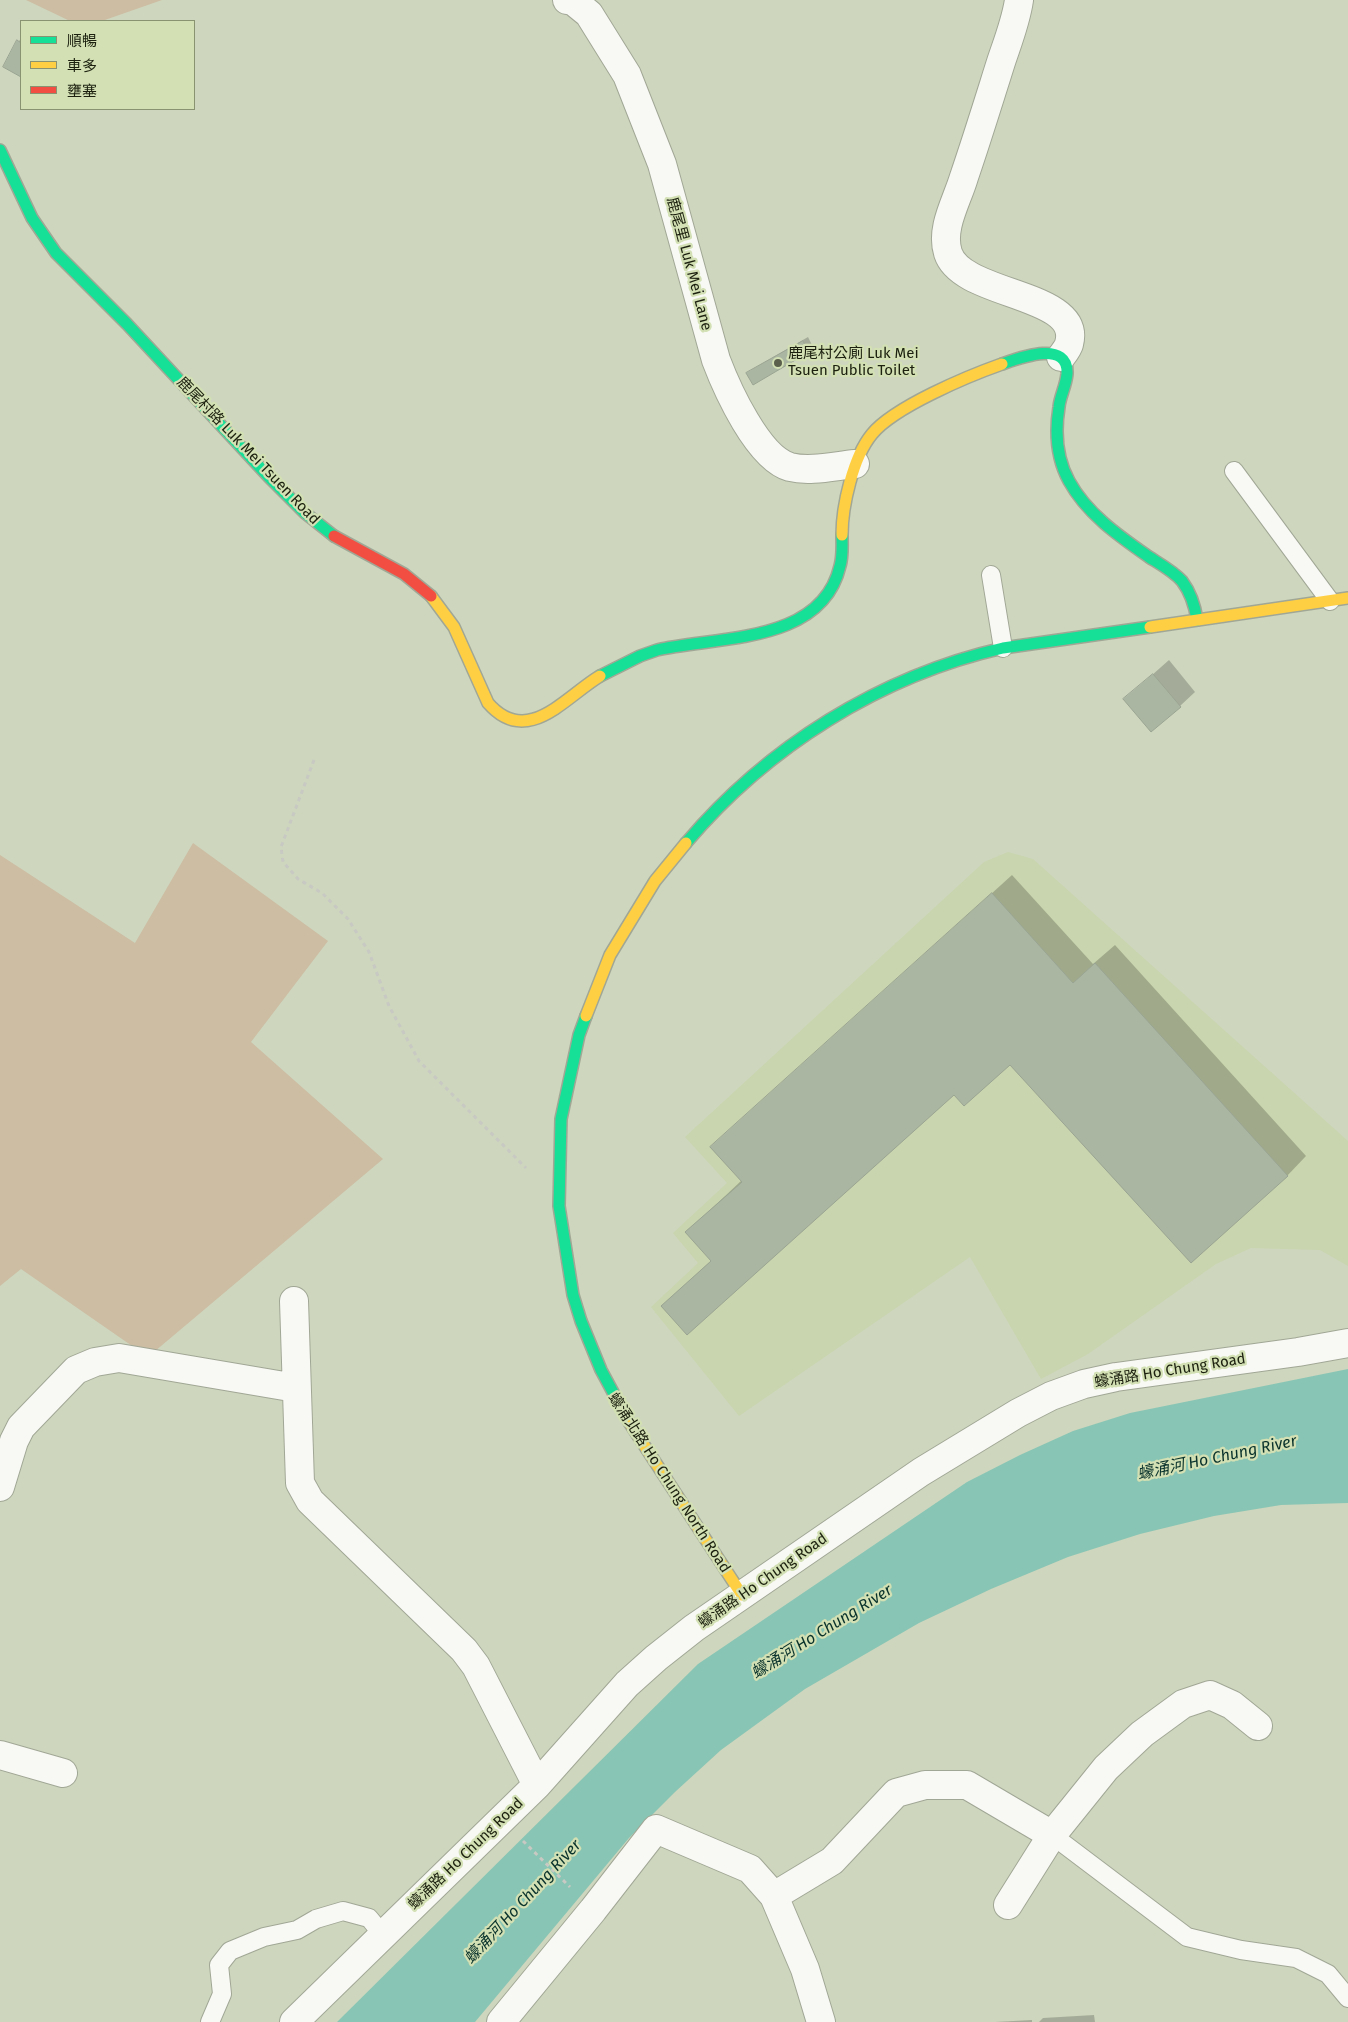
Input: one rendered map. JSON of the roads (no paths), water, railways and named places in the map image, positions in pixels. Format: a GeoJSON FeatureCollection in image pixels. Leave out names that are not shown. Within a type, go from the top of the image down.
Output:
{"type":"FeatureCollection","features":[{"type":"Feature","properties":{"kind":"street","name":"鹿尾里 Luk Mei Lane"},"geometry":{"type":"LineString","coordinates":[[567,0],[573,1],[589,14],[627,75],[662,164],[716,360],[726,387],[749,427],[774,457],[787,466],[801,469],[855,464]]}},
{"type":"Feature","properties":{"kind":"street"},"geometry":{"type":"LineString","coordinates":[[1020,0],[960,192],[948,224],[946,240],[948,254],[954,264],[966,275],[980,282],[1034,300],[1066,321],[1070,332],[1069,344],[1062,357],[1066,368],[1066,380],[1059,404],[1056,428],[1062,464],[1069,482],[1085,504],[1103,522],[1178,577],[1186,585],[1193,598],[1197,620],[1348,598]]}},
{"type":"Feature","properties":{"kind":"street","name":"鹿尾村路 Luk Mei Tsuen Road"},"geometry":{"type":"LineString","coordinates":[[0,150],[37,227],[58,254],[114,310],[248,455],[305,512],[333,536],[403,573],[433,597],[457,633],[483,697],[497,712],[511,720],[520,722],[543,715],[557,707],[587,684],[639,655],[664,648],[768,632],[782,628],[810,612],[827,593],[840,568],[842,525],[855,464],[860,451],[877,427],[947,386],[1035,353],[1052,352],[1062,357]]}},
{"type":"Feature","properties":{"kind":"street","name":"蠔涌北路 Ho Chung North Road"},"geometry":{"type":"LineString","coordinates":[[742,1595],[630,1427],[596,1363],[583,1329],[564,1256],[557,1181],[560,1114],[573,1053],[592,994],[605,964],[626,924],[678,850],[740,785],[819,725],[868,697],[934,668],[962,659],[1003,648],[1197,620]]}},
{"type":"Feature","properties":{"kind":"street"},"geometry":{"type":"LineString","coordinates":[[294,1301],[300,1483],[310,1501],[464,1650],[476,1666],[537,1785]]}},
{"type":"Feature","properties":{"kind":"street","name":"蠔涌路 Ho Chung Road"},"geometry":{"type":"LineString","coordinates":[[294,2022],[537,1785],[627,1684],[694,1628],[928,1467],[984,1432],[1051,1396],[1084,1384],[1116,1377],[1298,1352],[1348,1343]]}},
{"type":"Feature","properties":{"kind":"street"},"geometry":{"type":"LineString","coordinates":[[0,1488],[14,1441],[21,1427],[76,1370],[95,1362],[119,1358],[296,1388]]}},
{"type":"Feature","properties":{"kind":"street"},"geometry":{"type":"LineString","coordinates":[[1008,1905],[1052,1835],[1106,1768],[1142,1734],[1183,1704],[1210,1695],[1232,1705],[1258,1726]]}},
{"type":"Feature","properties":{"kind":"street"},"geometry":{"type":"LineString","coordinates":[[0,1755],[63,1773]]}},
{"type":"Feature","properties":{"kind":"street"},"geometry":{"type":"LineString","coordinates":[[774,1896],[832,1860],[896,1793],[925,1785],[967,1785],[1052,1835]]}},
{"type":"Feature","properties":{"kind":"street"},"geometry":{"type":"LineString","coordinates":[[501,2022],[593,1910],[656,1829],[750,1868],[774,1896],[805,1969],[821,2022]]}},
{"type":"Feature","properties":{"kind":"lane"},"geometry":{"type":"LineString","coordinates":[[1234,471],[1330,601]]}},
{"type":"Feature","properties":{"kind":"lane"},"geometry":{"type":"LineString","coordinates":[[991,575],[1003,648]]}},
{"type":"Feature","properties":{"kind":"lane"},"geometry":{"type":"LineString","coordinates":[[1052,1835],[1187,1937],[1241,1950],[1296,1958],[1328,1974],[1348,1998]]}},
{"type":"Feature","properties":{"kind":"lane"},"geometry":{"type":"LineString","coordinates":[[210,2022],[222,1994],[220,1965],[230,1951],[264,1937],[297,1930],[316,1919],[343,1911],[369,1918],[383,1935]]}},
{"type":"Feature","properties":{"kind":"water","name":"蠔涌河 Ho Chung River"},"geometry":{"type":"Polygon","coordinates":[[[1348,1369],[1348,1503],[1281,1505],[1214,1516],[1140,1534],[1068,1557],[991,1589],[919,1623],[805,1689],[721,1750],[629,1838],[475,2022],[337,2022],[698,1664],[967,1482],[1073,1431],[1130,1413],[1348,1369]]]}},
{"type":"Feature","properties":{"kind":"place","name":"鹿尾村公廁 Luk Mei Tsuen Public Toilet"},"geometry":{"type":"Point","coordinates":[778,363]}}]}
